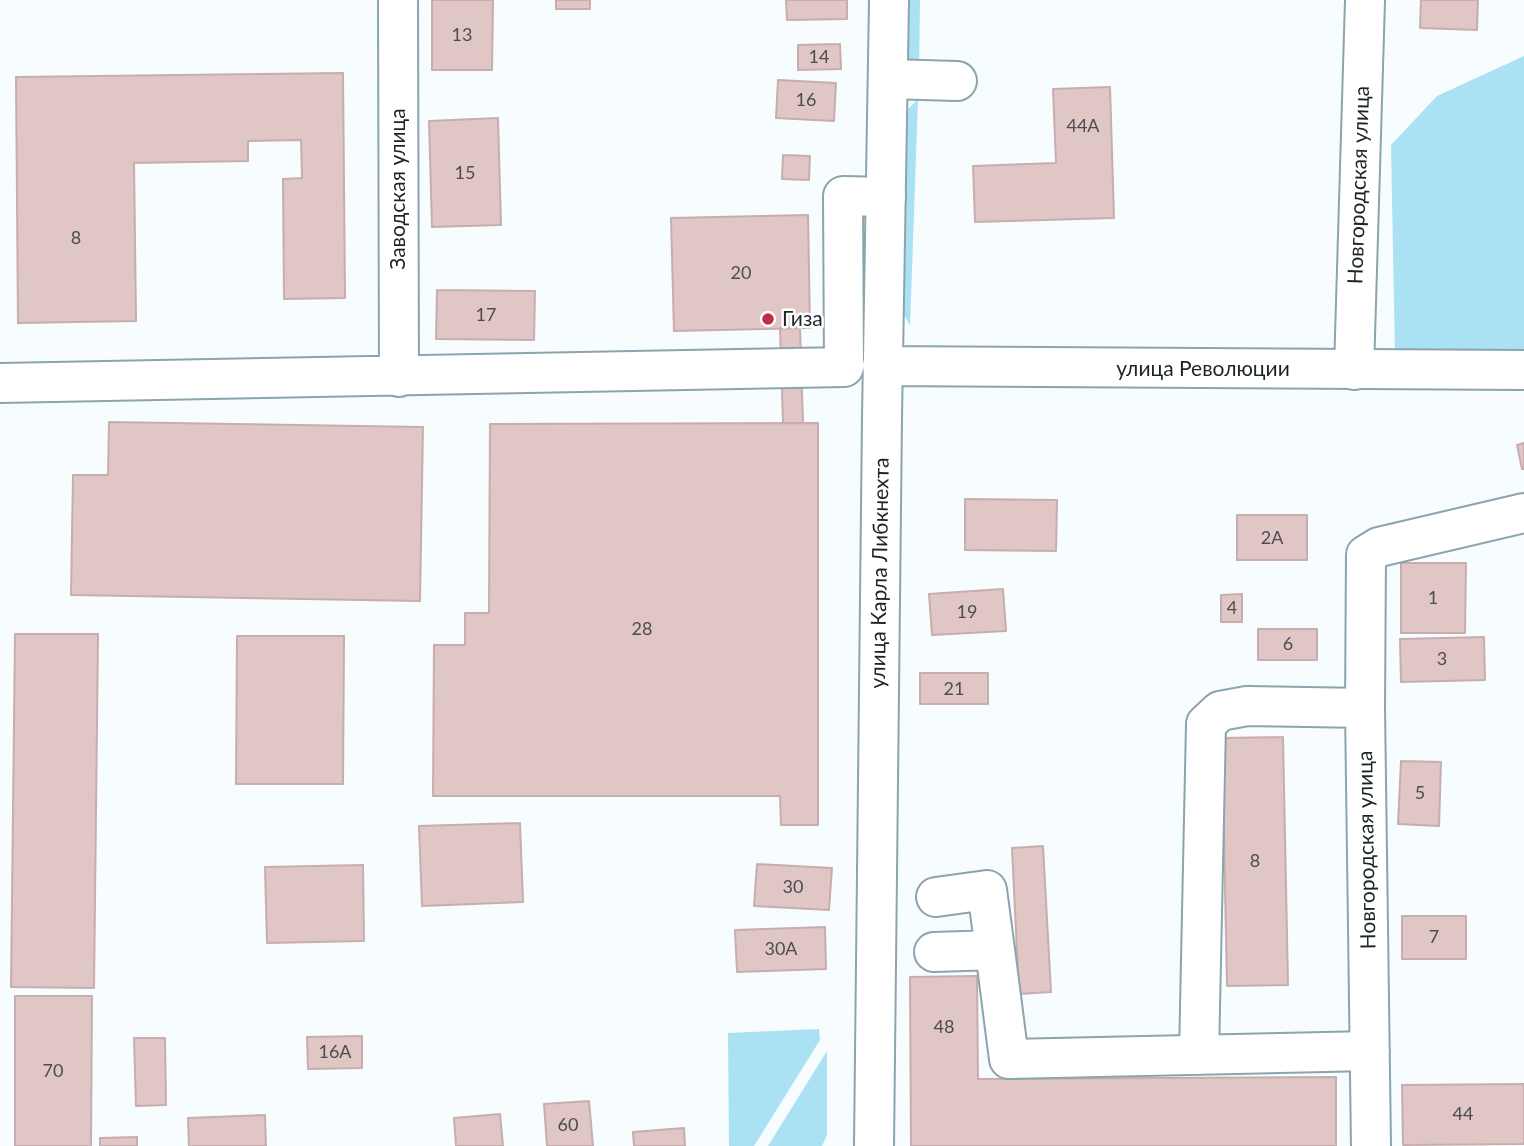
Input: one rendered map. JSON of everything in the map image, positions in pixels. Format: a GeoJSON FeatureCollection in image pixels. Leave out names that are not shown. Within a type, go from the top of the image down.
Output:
{"type":"FeatureCollection","features":[{"type":"Feature","properties":{"kind":"main road","name":"Заводская улица"},"geometry":{"type":"LineString","coordinates":[[398,0],[399,377]]}},
{"type":"Feature","properties":{"kind":"main road","name":"улица Карла Либкнехта"},"geometry":{"type":"LineString","coordinates":[[874,1146],[882,366],[889,0]]}},
{"type":"Feature","properties":{"kind":"main road","name":"Новгородская улица"},"geometry":{"type":"LineString","coordinates":[[1354,370],[1365,0]]}},
{"type":"Feature","properties":{"kind":"main road"},"geometry":{"type":"LineString","coordinates":[[888,79],[957,81]]}},
{"type":"Feature","properties":{"kind":"main road"},"geometry":{"type":"LineString","coordinates":[[0,383],[844,367],[843,196],[886,197]]}},
{"type":"Feature","properties":{"kind":"main road","name":"улица Революции"},"geometry":{"type":"LineString","coordinates":[[882,366],[1524,370]]}},
{"type":"Feature","properties":{"kind":"main road","name":"Новгородская улица"},"geometry":{"type":"LineString","coordinates":[[1371,1146],[1365,708],[1366,555],[1379,547],[1524,513]]}},
{"type":"Feature","properties":{"kind":"main road"},"geometry":{"type":"LineString","coordinates":[[1199,1055],[1206,724],[1220,711],[1247,706],[1365,708]]}},
{"type":"Feature","properties":{"kind":"main road"},"geometry":{"type":"LineString","coordinates":[[936,897],[987,890],[1009,1059],[1370,1051]]}},
{"type":"Feature","properties":{"kind":"main road"},"geometry":{"type":"LineString","coordinates":[[934,952],[995,950]]}},
{"type":"Feature","properties":{"kind":"shaded area"},"geometry":{"type":"Polygon","coordinates":[[[908,0],[920,0],[919,73],[906,60],[908,0]]]}},
{"type":"Feature","properties":{"kind":"shaded area"},"geometry":{"type":"Polygon","coordinates":[[[1524,56],[1524,357],[1395,356],[1391,145],[1437,96],[1524,56]]]}},
{"type":"Feature","properties":{"kind":"shaded area"},"geometry":{"type":"Polygon","coordinates":[[[918,99],[910,326],[902,310],[907,110],[918,99]]]}},
{"type":"Feature","properties":{"kind":"shaded area"},"geometry":{"type":"Polygon","coordinates":[[[819,1029],[820,1040],[754,1146],[729,1146],[728,1033],[819,1029]]]}},
{"type":"Feature","properties":{"kind":"shaded area"},"geometry":{"type":"Polygon","coordinates":[[[827,1051],[827,1135],[822,1146],[768,1146],[827,1051]]]}},
{"type":"Feature","properties":{"kind":"building"},"geometry":{"type":"Polygon","coordinates":[[[432,0],[493,0],[492,70],[432,70],[432,0]]]}},
{"type":"Feature","properties":{"kind":"building"},"geometry":{"type":"Polygon","coordinates":[[[556,0],[590,0],[590,9],[556,9],[556,0]]]}},
{"type":"Feature","properties":{"kind":"building"},"geometry":{"type":"Polygon","coordinates":[[[786,0],[847,0],[847,19],[787,20],[786,0]]]}},
{"type":"Feature","properties":{"kind":"building"},"geometry":{"type":"Polygon","coordinates":[[[1421,0],[1478,0],[1477,30],[1420,28],[1421,0]]]}},
{"type":"Feature","properties":{"kind":"building"},"geometry":{"type":"Polygon","coordinates":[[[840,44],[841,69],[798,70],[798,45],[840,44]]]}},
{"type":"Feature","properties":{"kind":"building"},"geometry":{"type":"Polygon","coordinates":[[[343,73],[345,298],[284,299],[283,179],[302,178],[301,140],[248,141],[248,161],[134,163],[136,321],[18,323],[16,77],[343,73]]]}},
{"type":"Feature","properties":{"kind":"building"},"geometry":{"type":"Polygon","coordinates":[[[778,80],[836,83],[834,121],[776,118],[778,80]]]}},
{"type":"Feature","properties":{"kind":"building"},"geometry":{"type":"Polygon","coordinates":[[[1110,87],[1114,218],[975,222],[973,166],[1056,163],[1053,89],[1110,87]]]}},
{"type":"Feature","properties":{"kind":"building"},"geometry":{"type":"Polygon","coordinates":[[[498,118],[501,225],[432,227],[429,121],[498,118]]]}},
{"type":"Feature","properties":{"kind":"building"},"geometry":{"type":"Polygon","coordinates":[[[783,155],[810,156],[809,180],[782,179],[783,155]]]}},
{"type":"Feature","properties":{"kind":"building"},"geometry":{"type":"Polygon","coordinates":[[[808,215],[810,328],[674,331],[671,218],[808,215]]]}},
{"type":"Feature","properties":{"kind":"building"},"geometry":{"type":"Polygon","coordinates":[[[437,290],[535,291],[534,340],[436,339],[437,290]]]}},
{"type":"Feature","properties":{"kind":"building"},"geometry":{"type":"Polygon","coordinates":[[[780,328],[800,328],[803,423],[783,423],[780,328]]]}},
{"type":"Feature","properties":{"kind":"building"},"geometry":{"type":"Polygon","coordinates":[[[109,422],[423,427],[420,601],[71,595],[73,475],[108,475],[109,422]]]}},
{"type":"Feature","properties":{"kind":"building"},"geometry":{"type":"Polygon","coordinates":[[[818,423],[818,825],[781,825],[780,796],[433,796],[434,645],[465,645],[465,613],[489,613],[490,424],[818,423]]]}},
{"type":"Feature","properties":{"kind":"building"},"geometry":{"type":"Polygon","coordinates":[[[1524,443],[1524,469],[1522,469],[1517,445],[1524,443]]]}},
{"type":"Feature","properties":{"kind":"building"},"geometry":{"type":"Polygon","coordinates":[[[965,499],[1057,500],[1056,551],[965,550],[965,499]]]}},
{"type":"Feature","properties":{"kind":"building"},"geometry":{"type":"Polygon","coordinates":[[[1237,515],[1307,515],[1307,560],[1237,560],[1237,515]]]}},
{"type":"Feature","properties":{"kind":"building"},"geometry":{"type":"Polygon","coordinates":[[[1401,563],[1466,563],[1465,633],[1401,633],[1401,563]]]}},
{"type":"Feature","properties":{"kind":"building"},"geometry":{"type":"Polygon","coordinates":[[[1003,589],[1006,631],[932,635],[929,594],[1003,589]]]}},
{"type":"Feature","properties":{"kind":"building"},"geometry":{"type":"Polygon","coordinates":[[[1242,594],[1242,622],[1221,622],[1221,595],[1242,594]]]}},
{"type":"Feature","properties":{"kind":"building"},"geometry":{"type":"Polygon","coordinates":[[[1258,629],[1317,629],[1317,660],[1258,660],[1258,629]]]}},
{"type":"Feature","properties":{"kind":"building"},"geometry":{"type":"Polygon","coordinates":[[[15,634],[98,634],[94,988],[11,987],[15,634]]]}},
{"type":"Feature","properties":{"kind":"building"},"geometry":{"type":"Polygon","coordinates":[[[237,636],[344,636],[343,784],[236,784],[237,636]]]}},
{"type":"Feature","properties":{"kind":"building"},"geometry":{"type":"Polygon","coordinates":[[[1484,637],[1485,680],[1401,682],[1400,639],[1484,637]]]}},
{"type":"Feature","properties":{"kind":"building"},"geometry":{"type":"Polygon","coordinates":[[[920,673],[988,673],[988,704],[920,704],[920,673]]]}},
{"type":"Feature","properties":{"kind":"building"},"geometry":{"type":"Polygon","coordinates":[[[1283,737],[1288,985],[1227,986],[1222,738],[1283,737]]]}},
{"type":"Feature","properties":{"kind":"building"},"geometry":{"type":"Polygon","coordinates":[[[1401,761],[1441,762],[1439,826],[1398,824],[1401,761]]]}},
{"type":"Feature","properties":{"kind":"building"},"geometry":{"type":"Polygon","coordinates":[[[520,823],[523,902],[422,906],[419,826],[520,823]]]}},
{"type":"Feature","properties":{"kind":"building"},"geometry":{"type":"Polygon","coordinates":[[[1043,846],[1051,992],[1019,994],[1012,848],[1043,846]]]}},
{"type":"Feature","properties":{"kind":"building"},"geometry":{"type":"Polygon","coordinates":[[[757,864],[832,868],[829,910],[754,906],[757,864]]]}},
{"type":"Feature","properties":{"kind":"building"},"geometry":{"type":"Polygon","coordinates":[[[363,865],[364,941],[267,943],[265,867],[363,865]]]}},
{"type":"Feature","properties":{"kind":"building"},"geometry":{"type":"Polygon","coordinates":[[[1402,916],[1466,916],[1466,959],[1402,959],[1402,916]]]}},
{"type":"Feature","properties":{"kind":"building"},"geometry":{"type":"Polygon","coordinates":[[[825,927],[826,969],[737,972],[735,930],[825,927]]]}},
{"type":"Feature","properties":{"kind":"building"},"geometry":{"type":"Polygon","coordinates":[[[977,976],[978,1079],[1336,1077],[1336,1146],[911,1146],[910,977],[977,976]]]}},
{"type":"Feature","properties":{"kind":"building"},"geometry":{"type":"Polygon","coordinates":[[[15,996],[92,996],[91,1146],[15,1146],[15,996]]]}},
{"type":"Feature","properties":{"kind":"building"},"geometry":{"type":"Polygon","coordinates":[[[362,1036],[362,1068],[308,1069],[307,1037],[362,1036]]]}},
{"type":"Feature","properties":{"kind":"building"},"geometry":{"type":"Polygon","coordinates":[[[134,1038],[165,1038],[166,1105],[136,1106],[134,1038]]]}},
{"type":"Feature","properties":{"kind":"building"},"geometry":{"type":"Polygon","coordinates":[[[1524,1084],[1524,1144],[1403,1145],[1402,1085],[1524,1084]]]}},
{"type":"Feature","properties":{"kind":"building"},"geometry":{"type":"Polygon","coordinates":[[[589,1101],[593,1146],[547,1146],[544,1104],[589,1101]]]}},
{"type":"Feature","properties":{"kind":"building"},"geometry":{"type":"Polygon","coordinates":[[[500,1114],[503,1146],[456,1146],[454,1118],[500,1114]]]}},
{"type":"Feature","properties":{"kind":"building"},"geometry":{"type":"Polygon","coordinates":[[[265,1115],[266,1146],[189,1146],[188,1118],[265,1115]]]}},
{"type":"Feature","properties":{"kind":"building"},"geometry":{"type":"Polygon","coordinates":[[[684,1128],[685,1146],[634,1146],[633,1132],[684,1128]]]}},
{"type":"Feature","properties":{"kind":"building"},"geometry":{"type":"Polygon","coordinates":[[[137,1137],[137,1146],[100,1146],[100,1138],[137,1137]]]}},
{"type":"Feature","properties":{"kind":"place","name":"Гиза"},"geometry":{"type":"Point","coordinates":[768,319]}}]}
